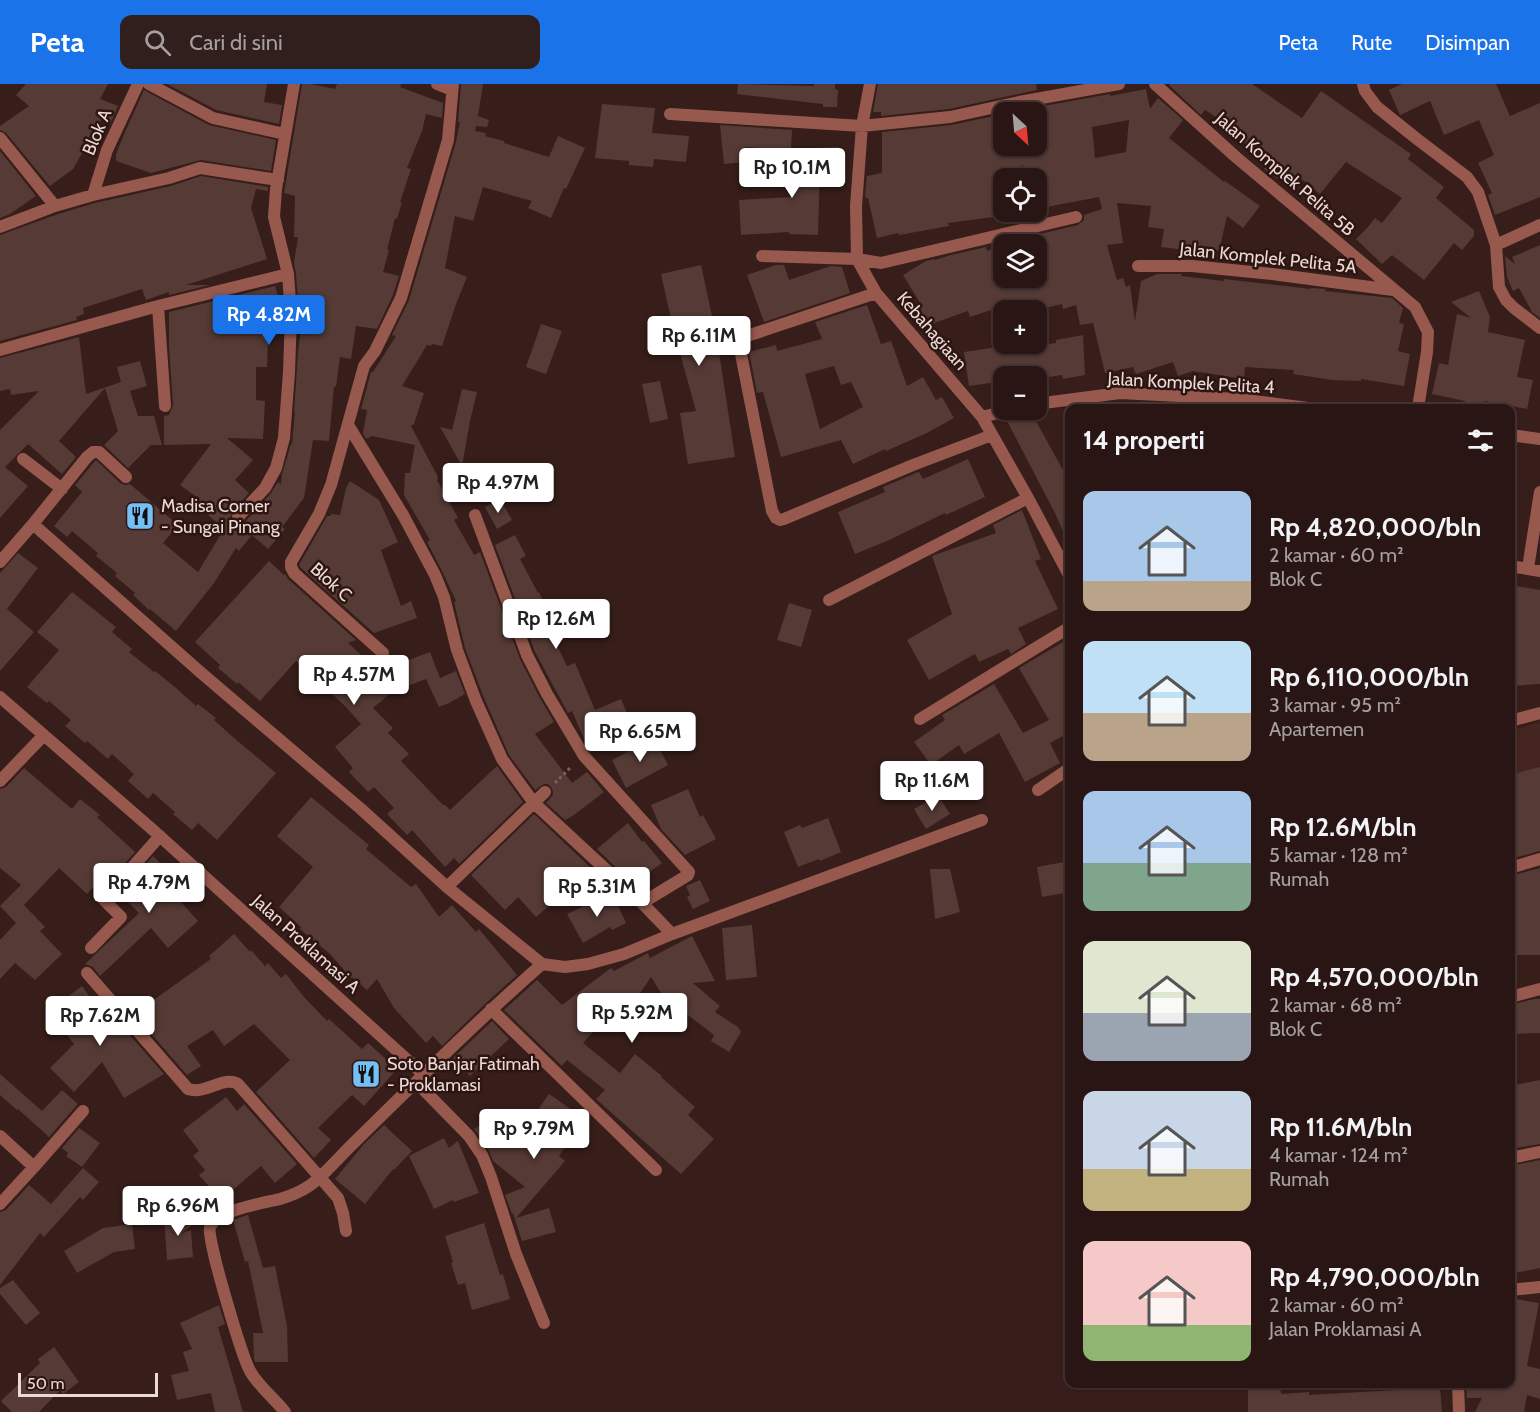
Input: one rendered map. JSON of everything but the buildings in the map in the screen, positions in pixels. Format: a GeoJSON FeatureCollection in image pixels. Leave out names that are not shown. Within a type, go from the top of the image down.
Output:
{"type":"FeatureCollection","features":[{"type":"Feature","properties":{"kind":"street","name":"Blok A"},"geometry":{"type":"LineString","coordinates":[[93,195],[107,150],[138,84]]}},
{"type":"Feature","properties":{"kind":"street"},"geometry":{"type":"LineString","coordinates":[[149,84],[213,118],[285,134]]}},
{"type":"Feature","properties":{"kind":"street"},"geometry":{"type":"LineString","coordinates":[[238,517],[265,488],[276,468],[284,438],[291,315],[288,273],[274,216],[294,84]]}},
{"type":"Feature","properties":{"kind":"street"},"geometry":{"type":"LineString","coordinates":[[437,84],[452,87],[448,140],[401,298],[375,351],[364,366],[348,426],[403,515],[435,575],[444,597],[457,650],[476,701],[502,759],[534,803],[642,903],[672,934]]}},
{"type":"Feature","properties":{"kind":"street","name":"Kebahagiaan"},"geometry":{"type":"LineString","coordinates":[[870,84],[862,126],[856,206],[857,259],[876,293],[982,417],[1065,566]]}},
{"type":"Feature","properties":{"kind":"street"},"geometry":{"type":"LineString","coordinates":[[670,114],[862,126],[950,117],[1119,84]]}},
{"type":"Feature","properties":{"kind":"street","name":"Jalan Komplek Pelita 5B"},"geometry":{"type":"LineString","coordinates":[[1155,84],[1237,158],[1414,307],[1428,332],[1419,404]]}},
{"type":"Feature","properties":{"kind":"street"},"geometry":{"type":"LineString","coordinates":[[1363,84],[1365,91],[1377,107],[1467,177],[1478,192],[1496,245],[1499,287],[1506,300],[1540,328]]}},
{"type":"Feature","properties":{"kind":"street"},"geometry":{"type":"LineString","coordinates":[[0,138],[55,206]]}},
{"type":"Feature","properties":{"kind":"street"},"geometry":{"type":"LineString","coordinates":[[0,227],[55,206],[169,178],[200,168],[278,180]]}},
{"type":"Feature","properties":{"kind":"street"},"geometry":{"type":"LineString","coordinates":[[762,256],[857,259],[881,263],[1076,217]]}},
{"type":"Feature","properties":{"kind":"street"},"geometry":{"type":"LineString","coordinates":[[1496,245],[1540,225]]}},
{"type":"Feature","properties":{"kind":"street","name":"Jalan Komplek Pelita 5A"},"geometry":{"type":"LineString","coordinates":[[1138,266],[1192,266],[1394,290]]}},
{"type":"Feature","properties":{"kind":"street"},"geometry":{"type":"LineString","coordinates":[[0,350],[288,273]]}},
{"type":"Feature","properties":{"kind":"street"},"geometry":{"type":"LineString","coordinates":[[876,293],[738,339],[772,511],[776,518],[784,519],[992,435]]}},
{"type":"Feature","properties":{"kind":"street"},"geometry":{"type":"LineString","coordinates":[[158,306],[165,406]]}},
{"type":"Feature","properties":{"kind":"street","name":"Jalan Komplek Pelita 4"},"geometry":{"type":"LineString","coordinates":[[1047,403],[1120,393],[1238,399],[1277,404]]}},
{"type":"Feature","properties":{"kind":"street"},"geometry":{"type":"LineString","coordinates":[[982,417],[993,414]]}},
{"type":"Feature","properties":{"kind":"street","name":"Blok C"},"geometry":{"type":"LineString","coordinates":[[348,426],[331,485],[319,514],[291,562],[291,567],[294,573],[383,653]]}},
{"type":"Feature","properties":{"kind":"street"},"geometry":{"type":"LineString","coordinates":[[1515,436],[1540,439]]}},
{"type":"Feature","properties":{"kind":"street"},"geometry":{"type":"LineString","coordinates":[[0,562],[93,452],[99,452],[126,477]]}},
{"type":"Feature","properties":{"kind":"street"},"geometry":{"type":"LineString","coordinates":[[23,459],[62,489]]}},
{"type":"Feature","properties":{"kind":"street"},"geometry":{"type":"LineString","coordinates":[[1515,567],[1534,570],[1540,492]]}},
{"type":"Feature","properties":{"kind":"street"},"geometry":{"type":"LineString","coordinates":[[829,600],[1028,498]]}},
{"type":"Feature","properties":{"kind":"street"},"geometry":{"type":"LineString","coordinates":[[475,514],[527,655],[546,694],[584,756],[689,872],[688,875],[642,903]]}},
{"type":"Feature","properties":{"kind":"street"},"geometry":{"type":"LineString","coordinates":[[33,524],[199,671],[361,809],[447,887],[542,964],[565,966],[588,964],[624,954],[672,934],[982,820]]}},
{"type":"Feature","properties":{"kind":"street"},"geometry":{"type":"LineString","coordinates":[[920,719],[1065,630]]}},
{"type":"Feature","properties":{"kind":"street","name":"Jalan Proklamasi A"},"geometry":{"type":"LineString","coordinates":[[0,697],[160,836],[420,1079],[469,1136],[482,1155],[516,1254],[543,1323]]}},
{"type":"Feature","properties":{"kind":"street"},"geometry":{"type":"LineString","coordinates":[[1515,720],[1540,713]]}},
{"type":"Feature","properties":{"kind":"street"},"geometry":{"type":"LineString","coordinates":[[0,782],[44,735]]}},
{"type":"Feature","properties":{"kind":"street"},"geometry":{"type":"LineString","coordinates":[[1038,790],[1065,771]]}},
{"type":"Feature","properties":{"kind":"street"},"geometry":{"type":"LineString","coordinates":[[447,887],[545,792]]}},
{"type":"Feature","properties":{"kind":"street"},"geometry":{"type":"LineString","coordinates":[[91,948],[121,917],[104,900],[105,898],[160,836]]}},
{"type":"Feature","properties":{"kind":"street"},"geometry":{"type":"LineString","coordinates":[[1515,866],[1540,859]]}},
{"type":"Feature","properties":{"kind":"street"},"geometry":{"type":"LineString","coordinates":[[285,1412],[260,1384],[247,1364],[215,1259],[209,1235],[210,1226],[216,1219],[226,1214],[255,1204],[280,1199],[298,1192],[320,1178],[491,1009],[542,964]]}},
{"type":"Feature","properties":{"kind":"street"},"geometry":{"type":"LineString","coordinates":[[87,973],[188,1089],[196,1091],[230,1081],[236,1082],[338,1198],[346,1231]]}},
{"type":"Feature","properties":{"kind":"street"},"geometry":{"type":"LineString","coordinates":[[1515,996],[1540,989]]}},
{"type":"Feature","properties":{"kind":"street"},"geometry":{"type":"LineString","coordinates":[[491,1009],[656,1170]]}},
{"type":"Feature","properties":{"kind":"street"},"geometry":{"type":"LineString","coordinates":[[0,1204],[83,1111]]}},
{"type":"Feature","properties":{"kind":"street"},"geometry":{"type":"LineString","coordinates":[[0,1136],[36,1165]]}},
{"type":"Feature","properties":{"kind":"street"},"geometry":{"type":"LineString","coordinates":[[1515,1157],[1540,1152]]}},
{"type":"Feature","properties":{"kind":"street"},"geometry":{"type":"LineString","coordinates":[[1515,1290],[1540,1287]]}},
{"type":"Feature","properties":{"kind":"street"},"geometry":{"type":"LineString","coordinates":[[1458,1388],[1460,1412]]}},
{"type":"Feature","properties":{"kind":"path"},"geometry":{"type":"LineString","coordinates":[[545,792],[584,756]]}},
{"type":"Feature","properties":{"kind":"shaded area"},"geometry":{"type":"Polygon","coordinates":[[[1540,722],[1540,802],[1515,810],[1515,730],[1540,722]]]}},
{"type":"Feature","properties":{"kind":"place","name":"Madisa Corner - Sungai Pinang"},"geometry":{"type":"Point","coordinates":[140,516]}},
{"type":"Feature","properties":{"kind":"place","name":"Soto Banjar Fatimah - Proklamasi"},"geometry":{"type":"Point","coordinates":[366,1074]}}]}
